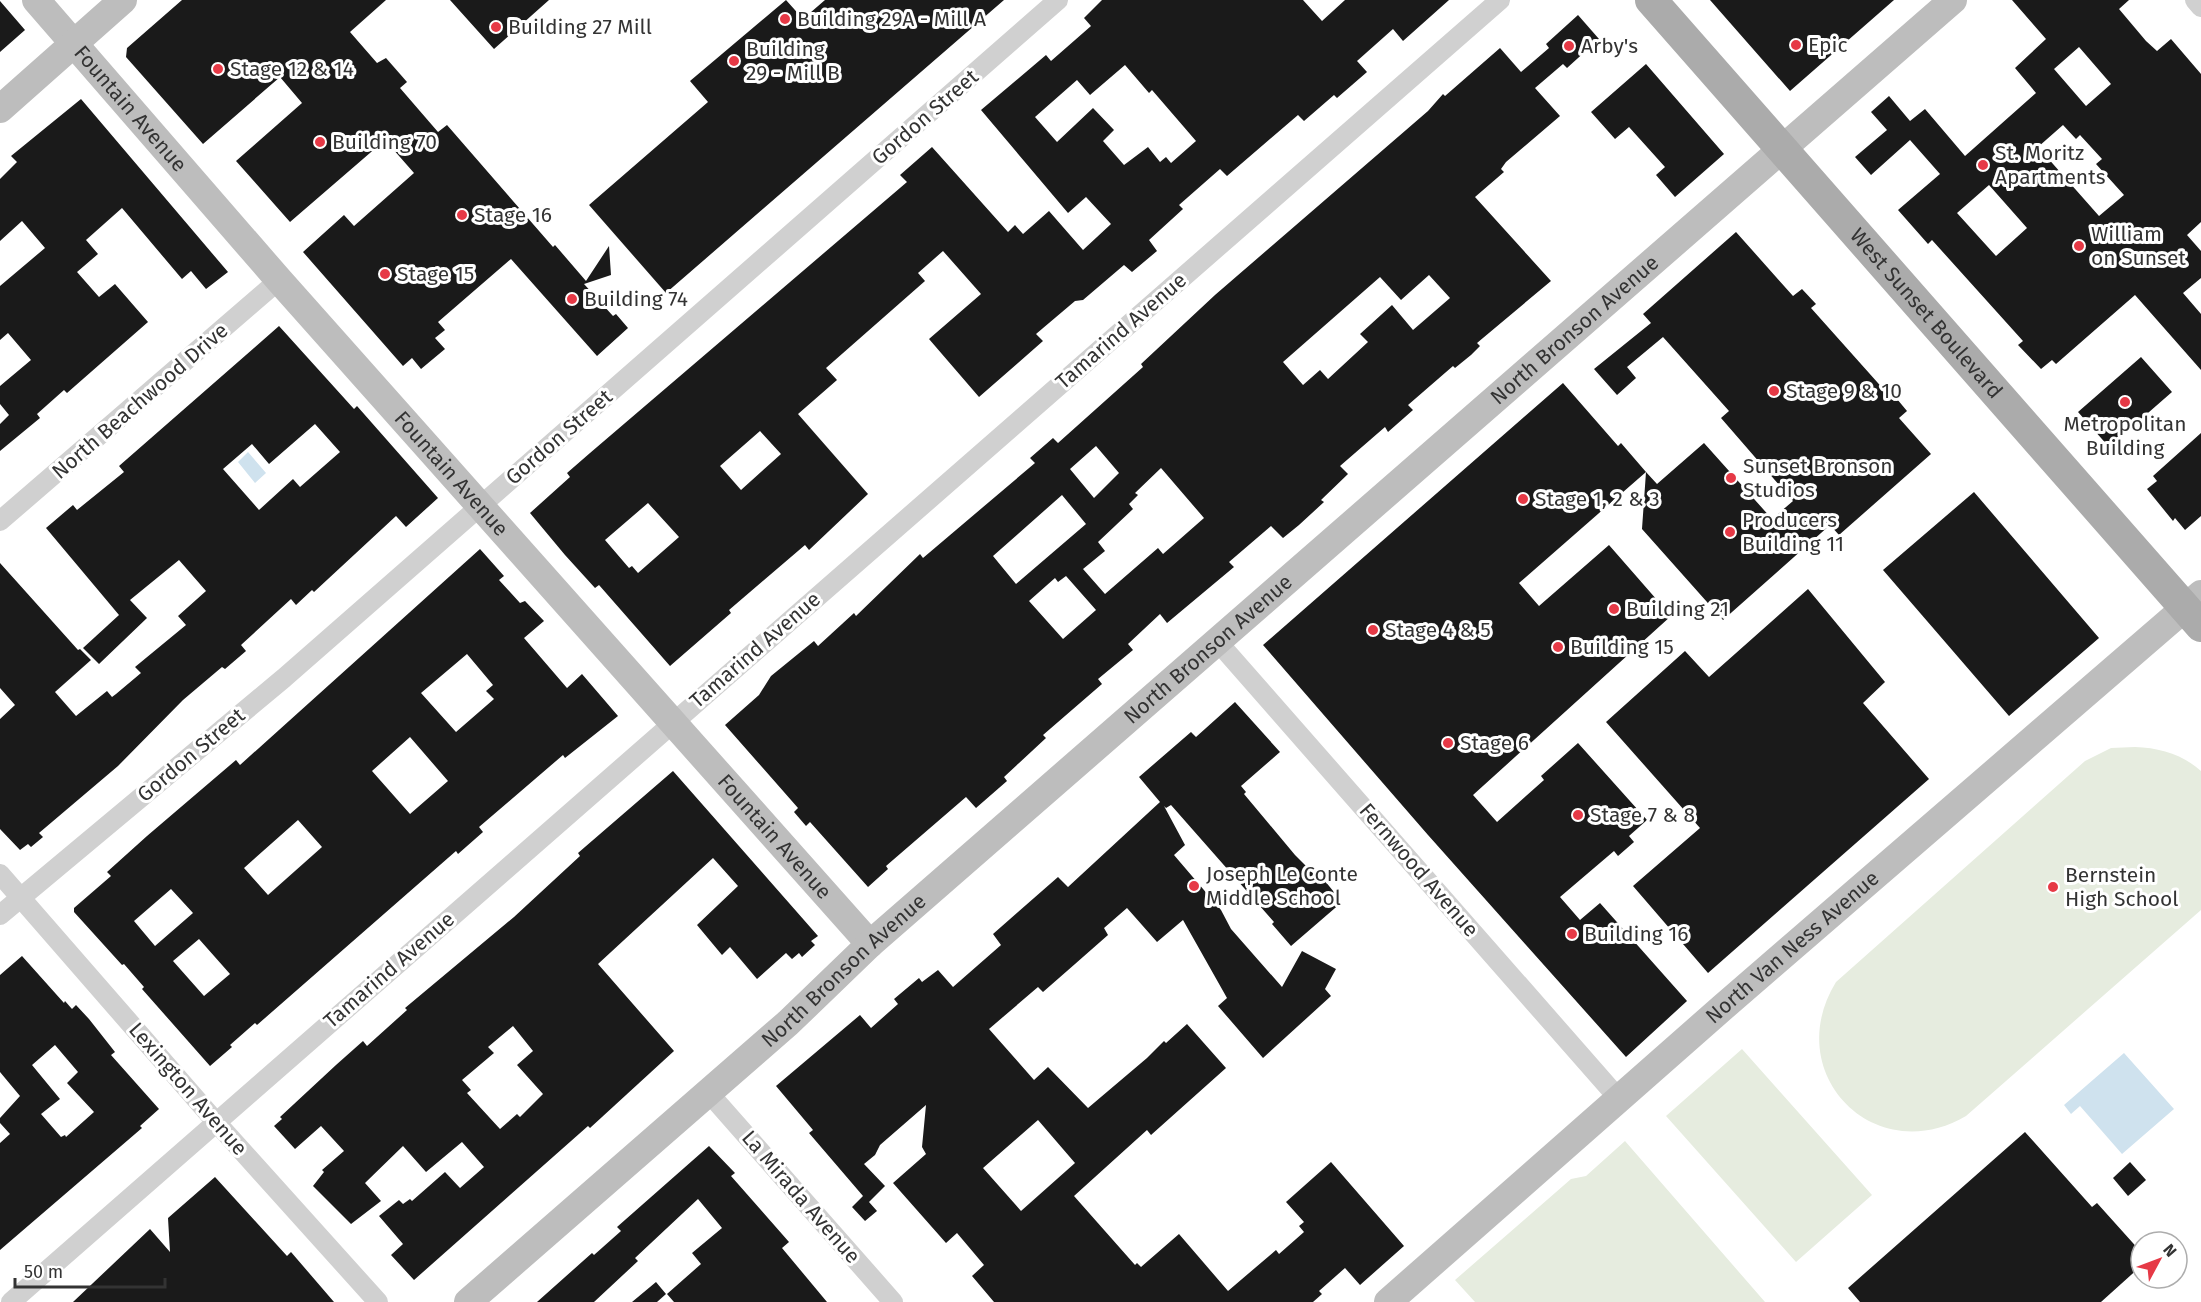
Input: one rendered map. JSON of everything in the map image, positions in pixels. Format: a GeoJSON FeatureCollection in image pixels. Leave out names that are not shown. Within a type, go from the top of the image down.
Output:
{"type":"FeatureCollection","features":[{"type":"Feature","properties":{"kind":"main road","name":"West Sunset Boulevard"},"geometry":{"type":"LineString","coordinates":[[1651,0],[2196,610]]}},
{"type":"Feature","properties":{"kind":"street","name":"Fountain Avenue"},"geometry":{"type":"LineString","coordinates":[[36,0],[279,280],[870,944]]}},
{"type":"Feature","properties":{"kind":"street"},"geometry":{"type":"LineString","coordinates":[[0,109],[123,0]]}},
{"type":"Feature","properties":{"kind":"street","name":"Gordon Street"},"geometry":{"type":"LineString","coordinates":[[0,915],[284,678],[1058,0]]}},
{"type":"Feature","properties":{"kind":"street","name":"Tamarind Avenue"},"geometry":{"type":"LineString","coordinates":[[11,1302],[1500,0]]}},
{"type":"Feature","properties":{"kind":"street","name":"North Bronson Avenue"},"geometry":{"type":"LineString","coordinates":[[468,1302],[788,1023],[870,944],[1953,0]]}},
{"type":"Feature","properties":{"kind":"street"},"geometry":{"type":"LineString","coordinates":[[2195,0],[2201,6]]}},
{"type":"Feature","properties":{"kind":"street","name":"North Beachwood Drive"},"geometry":{"type":"LineString","coordinates":[[0,521],[279,280]]}},
{"type":"Feature","properties":{"kind":"street","name":"North Van Ness Avenue"},"geometry":{"type":"LineString","coordinates":[[1388,1302],[1619,1099],[2196,610]]}},
{"type":"Feature","properties":{"kind":"street","name":"Fernwood Avenue"},"geometry":{"type":"LineString","coordinates":[[1217,641],[1619,1099]]}},
{"type":"Feature","properties":{"kind":"street","name":"Lexington Avenue"},"geometry":{"type":"LineString","coordinates":[[0,874],[216,1122],[378,1302]]}},
{"type":"Feature","properties":{"kind":"street","name":"La Mirada Avenue"},"geometry":{"type":"LineString","coordinates":[[708,1092],[893,1302]]}},
{"type":"Feature","properties":{"kind":"shaded area"},"geometry":{"type":"Polygon","coordinates":[[[2135,747],[2170,753],[2186,760],[2201,771],[2201,910],[1966,1116],[1932,1129],[1899,1131],[1870,1121],[1846,1103],[1828,1079],[1820,1049],[1822,1016],[1836,982],[2085,761],[2111,748],[2135,747]]]}},
{"type":"Feature","properties":{"kind":"shaded area"},"geometry":{"type":"Polygon","coordinates":[[[1742,1049],[1872,1195],[1796,1262],[1666,1116],[1742,1049]]]}},
{"type":"Feature","properties":{"kind":"shaded area"},"geometry":{"type":"Polygon","coordinates":[[[1625,1141],[1765,1302],[1475,1302],[1455,1280],[1571,1179],[1586,1176],[1625,1141]]]}},
{"type":"Feature","properties":{"kind":"water"},"geometry":{"type":"Polygon","coordinates":[[[248,452],[266,473],[255,483],[238,462],[248,452]]]}},
{"type":"Feature","properties":{"kind":"water"},"geometry":{"type":"Polygon","coordinates":[[[2124,1053],[2174,1109],[2122,1154],[2080,1106],[2071,1114],[2064,1105],[2124,1053]]]}},
{"type":"Feature","properties":{"kind":"building"},"geometry":{"type":"Polygon","coordinates":[[[182,0],[386,0],[350,32],[377,63],[386,58],[407,82],[400,88],[438,132],[447,125],[553,247],[555,245],[586,281],[609,246],[611,275],[584,284],[613,316],[616,314],[628,328],[597,356],[511,259],[438,322],[445,330],[435,338],[445,349],[421,369],[412,358],[403,366],[303,252],[344,215],[354,226],[414,173],[385,140],[290,222],[236,161],[302,103],[280,77],[203,144],[126,57],[127,48],[182,0]]]}},
{"type":"Feature","properties":{"kind":"building","name":"Building 27 Mill"},"geometry":{"type":"Polygon","coordinates":[[[450,0],[549,0],[494,49],[450,0]]]}},
{"type":"Feature","properties":{"kind":"building"},"geometry":{"type":"Polygon","coordinates":[[[786,0],[803,19],[825,0],[1004,0],[666,293],[589,205],[708,102],[690,81],[786,0]]]}},
{"type":"Feature","properties":{"kind":"building"},"geometry":{"type":"Polygon","coordinates":[[[1102,0],[1303,0],[1322,21],[1345,0],[1449,0],[1403,41],[1393,29],[1357,61],[1367,72],[1337,98],[1334,95],[1304,121],[1298,115],[1227,176],[1220,169],[1179,205],[1183,209],[1149,240],[1157,251],[1132,272],[1124,265],[1083,300],[1075,301],[1036,334],[1043,341],[979,397],[929,339],[981,294],[943,251],[918,273],[925,281],[826,368],[837,380],[798,414],[868,494],[809,550],[805,545],[729,610],[731,613],[670,666],[599,585],[595,588],[530,513],[570,477],[567,473],[907,182],[900,175],[932,147],[1008,232],[1015,225],[1023,234],[1049,211],[1083,250],[1111,224],[1086,197],[1068,213],[981,110],[1046,55],[1051,61],[1091,26],[1084,18],[1102,0]],[[1125,65],[1090,95],[1077,80],[1035,117],[1057,142],[1093,108],[1114,130],[1103,141],[1124,165],[1148,147],[1160,162],[1166,157],[1171,163],[1196,141],[1152,90],[1149,93],[1125,65]],[[760,431],[720,466],[741,490],[781,454],[760,431]],[[648,503],[605,540],[629,568],[632,566],[638,573],[679,537],[648,503]]]}},
{"type":"Feature","properties":{"kind":"building","name":"Epic"},"geometry":{"type":"Polygon","coordinates":[[[1710,0],[1894,0],[1790,91],[1710,0]]]}},
{"type":"Feature","properties":{"kind":"building"},"geometry":{"type":"Polygon","coordinates":[[[2012,0],[2129,0],[2119,9],[2146,41],[2157,51],[2171,39],[2201,74],[2201,222],[2187,235],[2201,251],[2201,278],[2183,293],[2201,314],[2201,370],[2135,295],[2056,364],[2052,360],[2041,369],[2018,345],[2023,341],[1932,240],[1928,244],[1898,210],[1940,174],[1910,140],[1871,175],[1855,157],[1887,130],[1871,112],[1889,96],[1910,121],[1925,109],[1965,156],[2036,93],[2015,68],[2046,39],[2012,0]],[[2079,47],[2054,69],[2086,106],[2111,84],[2079,47]],[[2063,125],[2038,147],[2099,216],[2124,195],[2096,164],[2102,159],[2080,135],[2076,139],[2063,125]],[[1989,185],[1957,213],[1996,256],[2027,228],[1989,185]]]}},
{"type":"Feature","properties":{"kind":"building"},"geometry":{"type":"Polygon","coordinates":[[[0,1],[25,30],[0,52],[0,1]]]}},
{"type":"Feature","properties":{"kind":"building"},"geometry":{"type":"Polygon","coordinates":[[[1578,15],[1599,39],[1567,68],[1563,64],[1535,88],[1560,116],[1506,162],[1501,169],[1504,172],[1475,197],[1551,281],[1477,343],[1480,346],[1471,355],[1455,368],[1453,366],[1408,405],[1413,410],[1388,432],[1385,427],[1340,466],[1348,474],[1321,500],[1324,502],[1299,525],[1283,538],[1271,526],[1229,562],[1234,567],[1167,623],[1160,614],[1128,644],[1133,650],[1098,679],[1102,684],[1043,735],[1046,738],[1004,777],[1007,781],[976,808],[966,797],[886,866],[888,869],[868,887],[810,822],[806,826],[794,812],[798,808],[725,725],[759,695],[771,676],[814,641],[818,646],[854,613],[856,616],[920,554],[923,558],[1035,463],[1030,458],[1053,438],[1058,443],[1143,367],[1141,364],[1215,295],[1428,111],[1443,94],[1445,96],[1500,48],[1521,72],[1549,48],[1546,44],[1578,15]],[[1429,275],[1401,300],[1380,277],[1283,362],[1303,385],[1320,370],[1328,379],[1368,342],[1360,334],[1392,305],[1413,330],[1450,298],[1429,275]],[[1096,446],[1070,469],[1094,498],[1119,473],[1096,446]],[[1161,468],[1135,493],[1138,495],[1129,504],[1133,509],[1098,542],[1105,551],[1083,569],[1105,594],[1158,548],[1163,554],[1204,518],[1161,468]],[[1062,495],[993,556],[1016,584],[1086,524],[1062,495]],[[1066,576],[1058,582],[1055,578],[1029,601],[1063,639],[1096,610],[1066,576]]]}},
{"type":"Feature","properties":{"kind":"building"},"geometry":{"type":"Polygon","coordinates":[[[1646,64],[1724,154],[1675,197],[1656,175],[1665,167],[1629,127],[1615,139],[1591,112],[1646,64]]]}},
{"type":"Feature","properties":{"kind":"building"},"geometry":{"type":"Polygon","coordinates":[[[81,99],[228,272],[206,289],[191,271],[182,279],[122,208],[86,240],[98,254],[77,272],[99,297],[115,284],[148,322],[67,393],[64,390],[37,414],[40,418],[0,451],[0,424],[9,415],[0,404],[0,386],[31,360],[8,333],[0,340],[0,286],[45,248],[22,221],[0,241],[0,179],[17,162],[11,156],[81,99]]]}},
{"type":"Feature","properties":{"kind":"building"},"geometry":{"type":"Polygon","coordinates":[[[1736,232],[1793,296],[1802,289],[1816,304],[1811,308],[1894,401],[1897,399],[1907,411],[1899,418],[1931,454],[1839,535],[1830,525],[1723,620],[1642,529],[1646,472],[1657,484],[1704,443],[1772,519],[1793,501],[1721,418],[1729,411],[1663,337],[1627,367],[1636,378],[1617,395],[1594,369],[1651,323],[1643,314],[1736,232]]]}},
{"type":"Feature","properties":{"kind":"building"},"geometry":{"type":"Polygon","coordinates":[[[279,326],[354,409],[357,406],[438,498],[406,527],[396,516],[314,592],[312,590],[296,605],[291,599],[241,645],[246,651],[225,669],[222,667],[183,700],[118,766],[39,833],[43,837],[31,847],[28,844],[20,850],[0,829],[0,719],[15,705],[0,688],[0,563],[78,650],[80,649],[91,660],[55,692],[76,716],[107,691],[112,697],[141,673],[135,667],[186,625],[178,616],[206,591],[179,560],[130,600],[147,618],[99,664],[83,648],[119,615],[46,528],[73,505],[77,510],[124,472],[119,466],[279,326]],[[315,424],[269,464],[252,444],[223,469],[259,510],[293,479],[300,487],[340,452],[315,424]]]}},
{"type":"Feature","properties":{"kind":"building","name":"Metropolitan Building"},"geometry":{"type":"Polygon","coordinates":[[[2141,357],[2172,392],[2109,447],[2078,412],[2141,357]]]}},
{"type":"Feature","properties":{"kind":"building"},"geometry":{"type":"Polygon","coordinates":[[[1563,383],[1618,446],[1621,443],[1646,472],[1519,583],[1539,606],[1609,545],[1671,616],[1473,795],[1497,822],[1544,780],[1541,776],[1578,743],[1647,820],[1629,836],[1634,842],[1618,856],[1614,851],[1560,897],[1580,920],[1600,903],[1687,1001],[1626,1057],[1428,835],[1263,645],[1563,383]]]}},
{"type":"Feature","properties":{"kind":"building"},"geometry":{"type":"Polygon","coordinates":[[[2201,433],[2201,516],[2185,530],[2175,518],[2173,521],[2147,489],[2157,481],[2153,476],[2201,433]]]}},
{"type":"Feature","properties":{"kind":"building"},"geometry":{"type":"Polygon","coordinates":[[[1974,492],[2099,638],[2009,716],[1883,570],[1974,492]]]}},
{"type":"Feature","properties":{"kind":"building"},"geometry":{"type":"Polygon","coordinates":[[[480,549],[504,576],[499,580],[520,603],[525,601],[544,621],[524,638],[567,688],[582,674],[618,716],[565,758],[563,755],[479,827],[483,832],[458,854],[456,851],[257,1025],[255,1023],[210,1066],[142,989],[144,987],[124,964],[122,965],[74,912],[74,908],[111,876],[107,872],[147,836],[236,760],[240,765],[480,549]],[[467,654],[421,693],[456,732],[494,699],[486,691],[493,685],[467,654]],[[410,737],[372,771],[410,814],[448,781],[410,737]],[[298,820],[244,868],[268,895],[322,847],[298,820]],[[171,889],[134,921],[155,946],[193,913],[171,889]],[[199,939],[173,961],[204,996],[230,974],[199,939]]]}},
{"type":"Feature","properties":{"kind":"building"},"geometry":{"type":"Polygon","coordinates":[[[1808,589],[1885,682],[1863,703],[1929,779],[1708,973],[1633,886],[1700,828],[1606,722],[1685,651],[1709,677],[1808,589]]]}},
{"type":"Feature","properties":{"kind":"building"},"geometry":{"type":"Polygon","coordinates":[[[1235,702],[1280,752],[1241,786],[1246,792],[1244,794],[1295,855],[1321,881],[1325,881],[1342,902],[1291,946],[1272,924],[1274,922],[1171,805],[1166,808],[1164,806],[1185,845],[1174,855],[1221,910],[1231,929],[1282,987],[1302,951],[1336,969],[1325,989],[1331,996],[1263,1058],[1218,1006],[1227,998],[1183,920],[1157,942],[1127,908],[1104,928],[1108,935],[1075,964],[1043,992],[1038,987],[989,1029],[1034,1080],[1048,1067],[1088,1108],[1164,1041],[1166,1043],[1187,1024],[1226,1068],[1151,1135],[1147,1130],[1074,1196],[1135,1265],[1137,1263],[1141,1267],[1179,1234],[1228,1291],[1276,1250],[1279,1254],[1304,1232],[1299,1226],[1304,1222],[1286,1202],[1331,1162],[1404,1246],[1360,1285],[1345,1268],[1319,1291],[1322,1294],[1313,1302],[994,1302],[972,1276],[984,1265],[957,1233],[946,1243],[893,1183],[926,1154],[922,1147],[926,1105],[880,1145],[875,1155],[864,1164],[885,1186],[869,1202],[877,1211],[865,1221],[852,1207],[863,1196],[809,1133],[813,1130],[776,1086],[860,1015],[871,1028],[898,1004],[894,999],[919,978],[922,982],[938,970],[953,987],[1001,945],[993,934],[1058,877],[1068,887],[1160,802],[1139,777],[1191,732],[1196,737],[1235,702]],[[1038,1120],[983,1168],[1021,1211],[1075,1163],[1038,1120]]]}},
{"type":"Feature","properties":{"kind":"building"},"geometry":{"type":"Polygon","coordinates":[[[673,771],[818,936],[811,941],[815,945],[802,957],[799,953],[792,959],[786,953],[757,979],[730,947],[722,955],[697,925],[738,886],[713,858],[598,964],[674,1051],[590,1128],[588,1126],[414,1280],[391,1255],[403,1244],[379,1216],[399,1200],[403,1204],[410,1199],[412,1201],[445,1172],[460,1188],[484,1167],[462,1142],[426,1172],[403,1146],[365,1183],[381,1201],[351,1224],[313,1186],[324,1172],[322,1170],[344,1151],[321,1126],[295,1149],[274,1126],[282,1119],[280,1117],[363,1041],[367,1046],[407,1010],[405,1008],[514,917],[580,856],[578,853],[673,771]],[[513,1026],[488,1047],[494,1053],[462,1080],[471,1090],[467,1093],[500,1129],[517,1114],[520,1117],[543,1094],[517,1065],[533,1051],[513,1026]]]}},
{"type":"Feature","properties":{"kind":"building"},"geometry":{"type":"Polygon","coordinates":[[[22,956],[64,1003],[65,1001],[72,1009],[76,1005],[89,1019],[115,1052],[111,1055],[159,1109],[140,1126],[142,1128],[0,1250],[0,1143],[10,1134],[0,1123],[0,1118],[20,1096],[0,1072],[0,975],[22,956]],[[55,1045],[32,1065],[60,1099],[41,1114],[61,1137],[65,1135],[66,1137],[94,1112],[67,1083],[78,1072],[55,1045]]]}},
{"type":"Feature","properties":{"kind":"building"},"geometry":{"type":"Polygon","coordinates":[[[2025,1132],[2092,1207],[2097,1203],[2129,1239],[2129,1277],[2101,1302],[1860,1302],[1848,1288],[2025,1132]]]}},
{"type":"Feature","properties":{"kind":"building"},"geometry":{"type":"Polygon","coordinates":[[[709,1146],[735,1173],[731,1176],[789,1242],[782,1248],[827,1302],[674,1302],[667,1294],[701,1264],[692,1253],[722,1228],[698,1199],[635,1258],[638,1261],[594,1302],[537,1302],[592,1253],[594,1255],[621,1231],[617,1227],[709,1146]]]}},
{"type":"Feature","properties":{"kind":"building"},"geometry":{"type":"Polygon","coordinates":[[[2130,1162],[2146,1180],[2128,1196],[2113,1178],[2130,1162]]]}},
{"type":"Feature","properties":{"kind":"building"},"geometry":{"type":"Polygon","coordinates":[[[215,1177],[287,1256],[291,1252],[334,1302],[73,1302],[150,1229],[170,1252],[168,1218],[215,1177]]]}},
{"type":"Feature","properties":{"kind":"building"},"geometry":{"type":"Polygon","coordinates":[[[656,1282],[666,1294],[657,1302],[632,1302],[656,1282]]]}},
{"type":"Feature","properties":{"kind":"place","name":"Building 29A - Mill A"},"geometry":{"type":"Point","coordinates":[785,19]}},
{"type":"Feature","properties":{"kind":"place","name":"Building 27 Mill"},"geometry":{"type":"Point","coordinates":[496,27]}},
{"type":"Feature","properties":{"kind":"place","name":"Epic"},"geometry":{"type":"Point","coordinates":[1796,45]}},
{"type":"Feature","properties":{"kind":"place","name":"Arby's"},"geometry":{"type":"Point","coordinates":[1569,46]}},
{"type":"Feature","properties":{"kind":"place","name":"Building 29 - Mill B"},"geometry":{"type":"Point","coordinates":[734,61]}},
{"type":"Feature","properties":{"kind":"place","name":"Stage 12 & 14"},"geometry":{"type":"Point","coordinates":[218,69]}},
{"type":"Feature","properties":{"kind":"place","name":"Building 70"},"geometry":{"type":"Point","coordinates":[320,142]}},
{"type":"Feature","properties":{"kind":"place","name":"St. Moritz Apartments"},"geometry":{"type":"Point","coordinates":[1983,165]}},
{"type":"Feature","properties":{"kind":"place","name":"Stage 16"},"geometry":{"type":"Point","coordinates":[462,215]}},
{"type":"Feature","properties":{"kind":"place","name":"William on Sunset"},"geometry":{"type":"Point","coordinates":[2079,246]}},
{"type":"Feature","properties":{"kind":"place","name":"Stage 15"},"geometry":{"type":"Point","coordinates":[385,274]}},
{"type":"Feature","properties":{"kind":"place","name":"Building 74"},"geometry":{"type":"Point","coordinates":[572,299]}},
{"type":"Feature","properties":{"kind":"place","name":"Stage 9 & 10"},"geometry":{"type":"Point","coordinates":[1774,391]}},
{"type":"Feature","properties":{"kind":"place","name":"Metropolitan Building"},"geometry":{"type":"Point","coordinates":[2125,402]}},
{"type":"Feature","properties":{"kind":"place","name":"Sunset Bronson Studios"},"geometry":{"type":"Point","coordinates":[1731,478]}},
{"type":"Feature","properties":{"kind":"place","name":"Stage 1, 2 & 3"},"geometry":{"type":"Point","coordinates":[1523,499]}},
{"type":"Feature","properties":{"kind":"place","name":"Producers Building 11"},"geometry":{"type":"Point","coordinates":[1730,532]}},
{"type":"Feature","properties":{"kind":"place","name":"Building 21"},"geometry":{"type":"Point","coordinates":[1614,609]}},
{"type":"Feature","properties":{"kind":"place","name":"Stage 4 & 5"},"geometry":{"type":"Point","coordinates":[1373,630]}},
{"type":"Feature","properties":{"kind":"place","name":"Building 15"},"geometry":{"type":"Point","coordinates":[1558,647]}},
{"type":"Feature","properties":{"kind":"place","name":"Stage 6"},"geometry":{"type":"Point","coordinates":[1448,743]}},
{"type":"Feature","properties":{"kind":"place","name":"Stage 7 & 8"},"geometry":{"type":"Point","coordinates":[1578,815]}},
{"type":"Feature","properties":{"kind":"place","name":"Joseph Le Conte Middle School"},"geometry":{"type":"Point","coordinates":[1194,886]}},
{"type":"Feature","properties":{"kind":"place","name":"Bernstein High School"},"geometry":{"type":"Point","coordinates":[2053,887]}},
{"type":"Feature","properties":{"kind":"place","name":"Building 16"},"geometry":{"type":"Point","coordinates":[1572,934]}}]}
